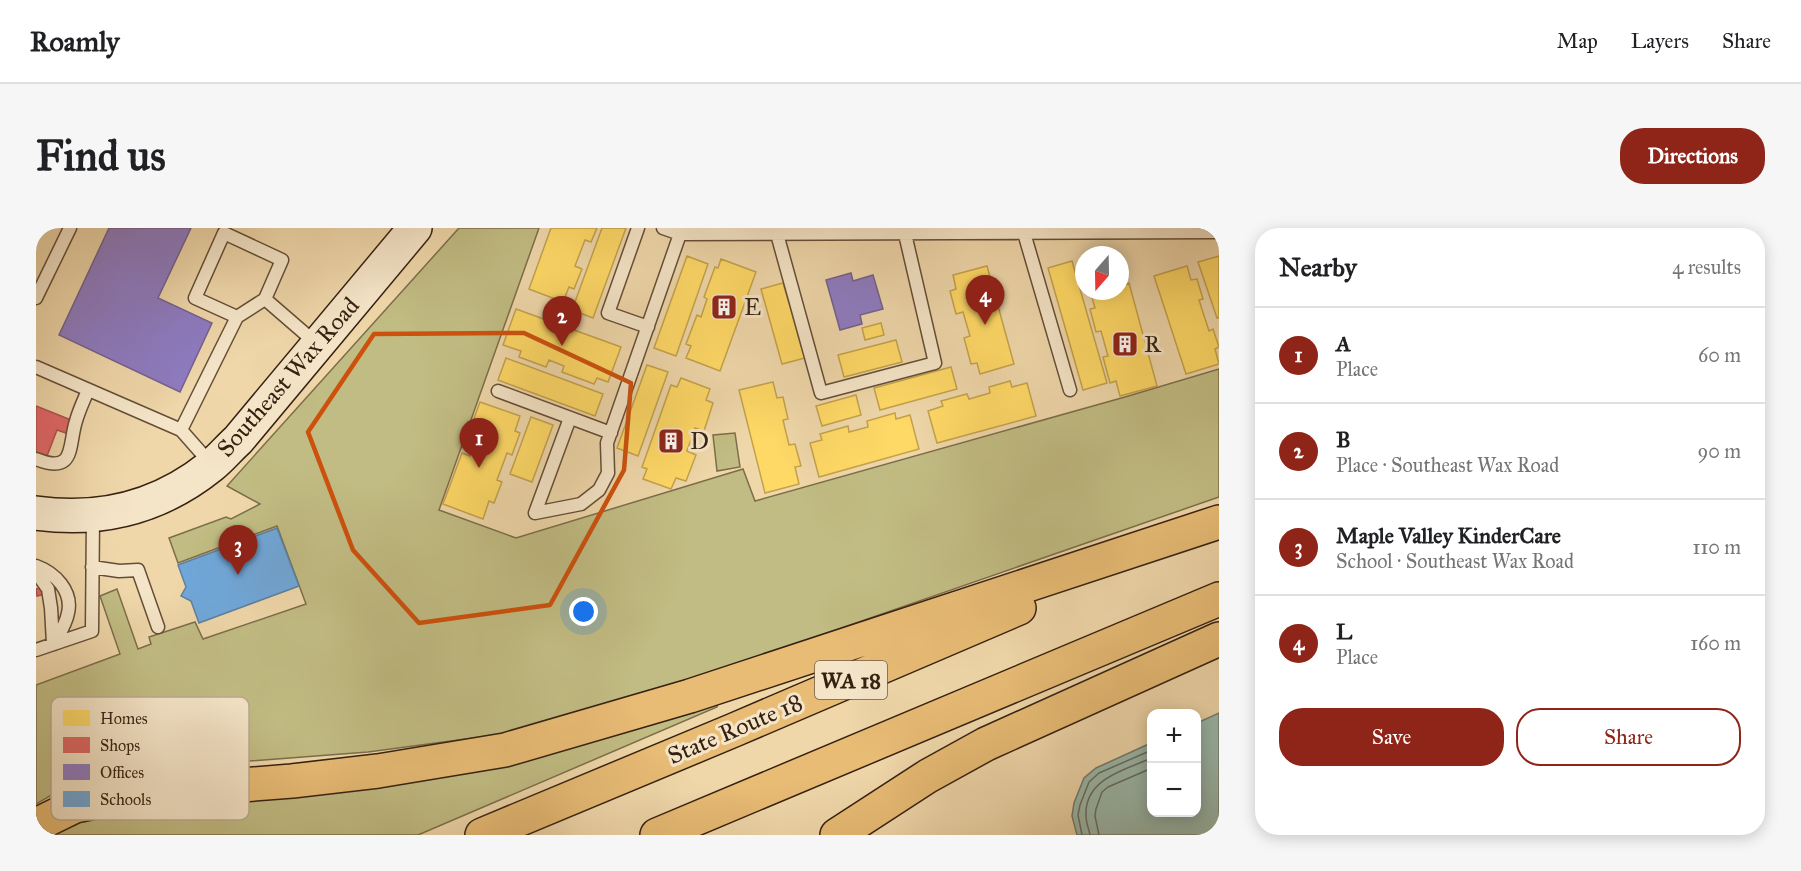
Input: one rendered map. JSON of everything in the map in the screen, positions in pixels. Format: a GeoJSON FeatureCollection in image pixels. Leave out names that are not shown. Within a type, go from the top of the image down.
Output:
{"type":"FeatureCollection","features":[{"type":"Feature","properties":{"kind":"highway"},"geometry":{"type":"LineString","coordinates":[[249,784],[378,771],[505,750],[690,696],[1219,522]]}},
{"type":"Feature","properties":{"kind":"highway","name":"State Route 18"},"geometry":{"type":"LineString","coordinates":[[482,835],[745,726],[1219,522]]}},
{"type":"Feature","properties":{"kind":"highway"},"geometry":{"type":"LineString","coordinates":[[657,835],[1219,599]]}},
{"type":"Feature","properties":{"kind":"highway"},"geometry":{"type":"LineString","coordinates":[[837,835],[928,776],[986,744],[1219,639]]}},
{"type":"Feature","properties":{"kind":"highway"},"geometry":{"type":"LineString","coordinates":[[36,825],[51,818]]}},
{"type":"Feature","properties":{"kind":"main road","name":"Southeast Wax Road"},"geometry":{"type":"LineString","coordinates":[[36,513],[93,515],[132,508],[157,499],[212,465],[238,440],[416,228]]}},
{"type":"Feature","properties":{"kind":"lane"},"geometry":{"type":"LineString","coordinates":[[36,298],[70,228]]}},
{"type":"Feature","properties":{"kind":"lane"},"geometry":{"type":"LineString","coordinates":[[638,228],[608,313],[648,327]]}},
{"type":"Feature","properties":{"kind":"lane"},"geometry":{"type":"LineString","coordinates":[[663,228],[680,234],[724,231],[777,234],[832,231],[905,234],[1086,230],[1219,232]]}},
{"type":"Feature","properties":{"kind":"lane"},"geometry":{"type":"LineString","coordinates":[[181,430],[237,317],[266,299],[282,260],[224,233],[195,298],[237,317]]}},
{"type":"Feature","properties":{"kind":"lane"},"geometry":{"type":"LineString","coordinates":[[1024,233],[1070,390]]}},
{"type":"Feature","properties":{"kind":"lane"},"geometry":{"type":"LineString","coordinates":[[570,418],[535,513],[581,504],[599,490],[608,473],[607,443],[680,234]]}},
{"type":"Feature","properties":{"kind":"lane"},"geometry":{"type":"LineString","coordinates":[[777,234],[821,393],[935,363],[905,234]]}},
{"type":"Feature","properties":{"kind":"lane"},"geometry":{"type":"LineString","coordinates":[[266,299],[318,345]]}},
{"type":"Feature","properties":{"kind":"lane"},"geometry":{"type":"LineString","coordinates":[[36,367],[181,430],[212,465]]}},
{"type":"Feature","properties":{"kind":"lane"},"geometry":{"type":"LineString","coordinates":[[36,459],[48,464],[57,464],[63,462],[69,455],[75,422],[88,390]]}},
{"type":"Feature","properties":{"kind":"lane"},"geometry":{"type":"LineString","coordinates":[[498,392],[611,432]]}},
{"type":"Feature","properties":{"kind":"lane"},"geometry":{"type":"LineString","coordinates":[[36,650],[92,631],[93,515]]}},
{"type":"Feature","properties":{"kind":"lane"},"geometry":{"type":"LineString","coordinates":[[36,566],[47,570],[60,582],[69,604],[68,612],[54,644]]}},
{"type":"Feature","properties":{"kind":"lane"},"geometry":{"type":"LineString","coordinates":[[92,567],[119,571],[138,570],[158,627]]}},
{"type":"Feature","properties":{"kind":"lane"},"geometry":{"type":"LineString","coordinates":[[36,572],[48,588],[54,644]]}},
{"type":"Feature","properties":{"kind":"highlighted area"},"geometry":{"type":"Polygon","coordinates":[[[524,333],[631,383],[624,470],[550,605],[419,623],[353,550],[308,432],[374,334],[524,333]]]}},
{"type":"Feature","properties":{"kind":"shaded area"},"geometry":{"type":"Polygon","coordinates":[[[459,228],[539,228],[439,510],[516,538],[743,469],[755,501],[1219,369],[1219,497],[619,705],[531,729],[368,752],[249,761],[249,697],[51,697],[51,795],[36,804],[36,685],[120,654],[100,596],[117,589],[138,649],[151,644],[149,637],[195,622],[203,639],[306,604],[277,526],[178,563],[169,538],[226,517],[231,519],[260,504],[227,486],[459,228]]]}},
{"type":"Feature","properties":{"kind":"shaded area"},"geometry":{"type":"Polygon","coordinates":[[[735,433],[740,467],[717,471],[713,435],[735,433]]]}},
{"type":"Feature","properties":{"kind":"shaded area"},"geometry":{"type":"Polygon","coordinates":[[[718,702],[717,707],[418,835],[49,835],[82,820],[249,820],[249,789],[718,702]]]}},
{"type":"Feature","properties":{"kind":"water"},"geometry":{"type":"Polygon","coordinates":[[[1219,713],[1219,835],[1077,835],[1072,816],[1074,803],[1084,778],[1096,768],[1147,745],[1147,817],[1201,817],[1201,721],[1219,713]]]}},
{"type":"Feature","properties":{"kind":"building: Homes"},"geometry":{"type":"Polygon","coordinates":[[[551,228],[597,228],[591,242],[585,240],[575,266],[582,269],[574,289],[569,287],[563,302],[529,289],[551,228]]]}},
{"type":"Feature","properties":{"kind":"building: Homes"},"geometry":{"type":"Polygon","coordinates":[[[602,228],[626,228],[593,318],[572,310],[602,228]]]}},
{"type":"Feature","properties":{"kind":"building: Homes"},"geometry":{"type":"Polygon","coordinates":[[[687,256],[708,264],[676,356],[654,348],[687,256]]]}},
{"type":"Feature","properties":{"kind":"building: Homes"},"geometry":{"type":"Polygon","coordinates":[[[1219,256],[1219,318],[1217,318],[1198,262],[1219,256]]]}},
{"type":"Feature","properties":{"kind":"building: Homes","name":"E"},"geometry":{"type":"Polygon","coordinates":[[[721,259],[756,272],[720,371],[686,358],[691,346],[686,344],[697,315],[701,317],[707,299],[704,297],[715,267],[718,268],[721,259]]]}},
{"type":"Feature","properties":{"kind":"building: Homes"},"geometry":{"type":"Polygon","coordinates":[[[1072,261],[1075,271],[1075,300],[1083,300],[1107,383],[1083,390],[1048,268],[1072,261]]]}},
{"type":"Feature","properties":{"kind":"building: Homes"},"geometry":{"type":"Polygon","coordinates":[[[987,266],[1014,364],[980,374],[977,363],[971,364],[964,338],[970,336],[963,312],[956,314],[950,291],[956,289],[953,275],[987,266]]]}},
{"type":"Feature","properties":{"kind":"building: Homes"},"geometry":{"type":"Polygon","coordinates":[[[1187,266],[1191,280],[1197,279],[1203,299],[1199,300],[1209,331],[1213,329],[1219,347],[1215,349],[1219,364],[1186,374],[1154,276],[1187,266]]]}},
{"type":"Feature","properties":{"kind":"building: Homes"},"geometry":{"type":"Polygon","coordinates":[[[783,283],[805,358],[782,364],[761,289],[783,283]]]}},
{"type":"Feature","properties":{"kind":"building: Homes","name":"R"},"geometry":{"type":"Polygon","coordinates":[[[1129,283],[1157,386],[1120,396],[1116,381],[1110,383],[1103,357],[1108,356],[1101,331],[1096,332],[1090,309],[1095,308],[1093,300],[1129,300],[1129,283]]]}},
{"type":"Feature","properties":{"kind":"building: Homes"},"geometry":{"type":"Polygon","coordinates":[[[516,309],[621,347],[608,382],[597,378],[594,384],[562,372],[564,366],[549,360],[546,367],[519,357],[521,351],[503,345],[516,309]]]}},
{"type":"Feature","properties":{"kind":"building: Homes"},"geometry":{"type":"Polygon","coordinates":[[[881,323],[884,335],[865,340],[862,328],[881,323]]]}},
{"type":"Feature","properties":{"kind":"building: Homes"},"geometry":{"type":"Polygon","coordinates":[[[896,340],[902,362],[844,377],[838,355],[896,340]]]}},
{"type":"Feature","properties":{"kind":"building: Homes"},"geometry":{"type":"Polygon","coordinates":[[[506,358],[603,394],[595,416],[498,380],[506,358]]]}},
{"type":"Feature","properties":{"kind":"building: Homes"},"geometry":{"type":"Polygon","coordinates":[[[647,365],[668,372],[638,456],[617,448],[647,365]]]}},
{"type":"Feature","properties":{"kind":"building: Homes"},"geometry":{"type":"Polygon","coordinates":[[[951,367],[957,389],[880,410],[874,388],[951,367]]]}},
{"type":"Feature","properties":{"kind":"building: Homes","name":"D"},"geometry":{"type":"Polygon","coordinates":[[[681,378],[710,389],[706,400],[713,403],[704,431],[695,428],[687,451],[696,455],[686,481],[676,478],[671,489],[643,479],[647,469],[642,467],[671,385],[677,387],[681,378]]]}},
{"type":"Feature","properties":{"kind":"building: Homes"},"geometry":{"type":"Polygon","coordinates":[[[1010,381],[1012,387],[1027,383],[1036,416],[937,443],[928,411],[943,406],[941,401],[967,394],[969,399],[990,393],[989,387],[1010,381]]]}},
{"type":"Feature","properties":{"kind":"building: Homes"},"geometry":{"type":"Polygon","coordinates":[[[773,382],[777,398],[783,397],[788,419],[783,420],[789,445],[795,444],[801,466],[795,467],[799,484],[765,493],[739,390],[773,382]]]}},
{"type":"Feature","properties":{"kind":"building: Homes"},"geometry":{"type":"Polygon","coordinates":[[[856,395],[861,415],[822,426],[816,406],[856,395]]]}},
{"type":"Feature","properties":{"kind":"building: Homes"},"geometry":{"type":"Polygon","coordinates":[[[480,402],[520,416],[515,431],[520,433],[512,455],[507,453],[497,480],[502,482],[494,503],[489,501],[483,519],[443,504],[462,453],[470,456],[474,446],[465,443],[480,402]]]}},
{"type":"Feature","properties":{"kind":"building: Homes"},"geometry":{"type":"Polygon","coordinates":[[[895,413],[896,419],[910,415],[919,449],[819,477],[810,443],[822,440],[820,434],[848,426],[849,432],[868,427],[867,421],[895,413]]]}},
{"type":"Feature","properties":{"kind":"building: Homes"},"geometry":{"type":"Polygon","coordinates":[[[531,417],[553,425],[532,482],[510,474],[531,417]]]}},
{"type":"Feature","properties":{"kind":"building: Shops"},"geometry":{"type":"Polygon","coordinates":[[[36,406],[71,420],[66,433],[57,430],[47,456],[36,452],[36,406]]]}},
{"type":"Feature","properties":{"kind":"building: Shops"},"geometry":{"type":"Polygon","coordinates":[[[44,587],[46,594],[37,596],[36,589],[44,587]]]}},
{"type":"Feature","properties":{"kind":"building: Offices"},"geometry":{"type":"Polygon","coordinates":[[[109,228],[191,228],[158,298],[212,323],[180,392],[59,335],[109,228]]]}},
{"type":"Feature","properties":{"kind":"building: Offices"},"geometry":{"type":"Polygon","coordinates":[[[851,273],[853,281],[873,275],[883,309],[860,315],[862,324],[840,330],[826,280],[851,273]]]}},
{"type":"Feature","properties":{"kind":"building: Schools"},"geometry":{"type":"Polygon","coordinates":[[[277,528],[299,586],[199,623],[191,601],[181,596],[186,587],[178,565],[277,528]]]}},
{"type":"Feature","properties":{"kind":"place","name":"E"},"geometry":{"type":"Point","coordinates":[724,307]}},
{"type":"Feature","properties":{"kind":"place","name":"L"},"geometry":{"type":"Point","coordinates":[985,325]}},
{"type":"Feature","properties":{"kind":"place","name":"R"},"geometry":{"type":"Point","coordinates":[1125,344]}},
{"type":"Feature","properties":{"kind":"place","name":"B"},"geometry":{"type":"Point","coordinates":[562,346]}},
{"type":"Feature","properties":{"kind":"place","name":"D"},"geometry":{"type":"Point","coordinates":[671,441]}},
{"type":"Feature","properties":{"kind":"place","name":"A"},"geometry":{"type":"Point","coordinates":[479,468]}},
{"type":"Feature","properties":{"kind":"place","name":"Maple Valley KinderCare"},"geometry":{"type":"Point","coordinates":[238,575]}}]}
